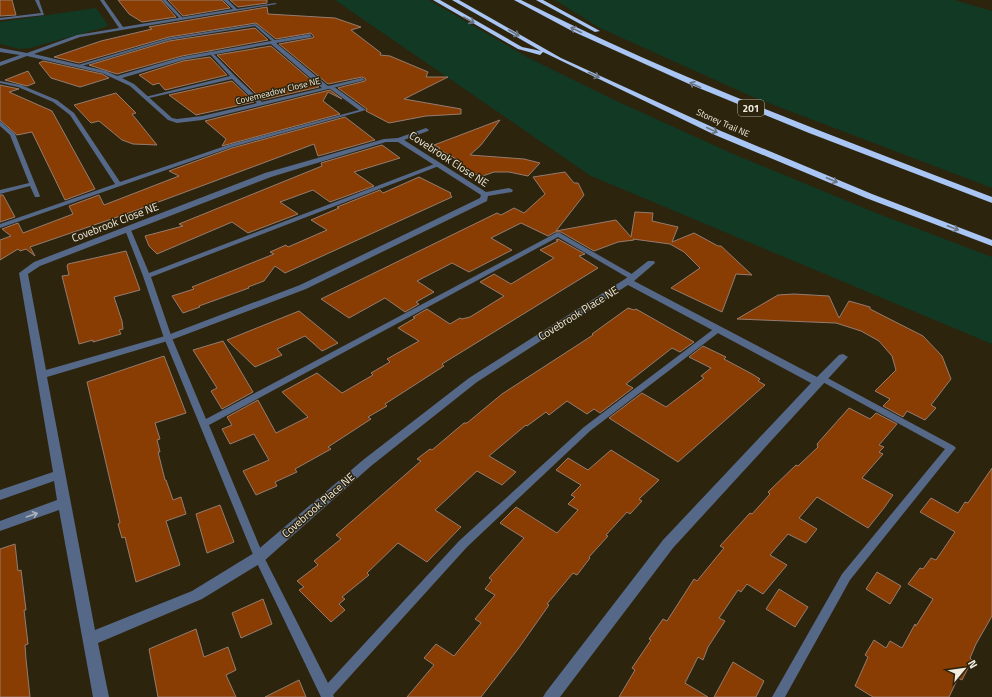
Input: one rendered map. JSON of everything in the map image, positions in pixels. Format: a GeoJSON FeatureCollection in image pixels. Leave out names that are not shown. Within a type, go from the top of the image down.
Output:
{"type":"FeatureCollection","features":[{"type":"Feature","properties":{"kind":"highway"},"geometry":{"type":"LineString","coordinates":[[436,0],[520,48],[558,59]]}},
{"type":"Feature","properties":{"kind":"highway","name":"Stoney Trail NE"},"geometry":{"type":"LineString","coordinates":[[455,0],[558,59],[718,133],[869,196],[992,243]]}},
{"type":"Feature","properties":{"kind":"highway","name":"201"},"geometry":{"type":"LineString","coordinates":[[517,0],[556,21],[710,92],[992,200]]}},
{"type":"Feature","properties":{"kind":"highway"},"geometry":{"type":"LineString","coordinates":[[539,0],[608,37],[710,84],[992,200]]}},
{"type":"Feature","properties":{"kind":"street"},"geometry":{"type":"LineString","coordinates":[[102,0],[120,28]]}},
{"type":"Feature","properties":{"kind":"street"},"geometry":{"type":"LineString","coordinates":[[225,0],[236,10]]}},
{"type":"Feature","properties":{"kind":"street"},"geometry":{"type":"LineString","coordinates":[[0,64],[79,36],[181,18],[275,4]]}},
{"type":"Feature","properties":{"kind":"street"},"geometry":{"type":"LineString","coordinates":[[0,71],[100,33]]}},
{"type":"Feature","properties":{"kind":"street"},"geometry":{"type":"LineString","coordinates":[[119,78],[211,52],[310,36]]}},
{"type":"Feature","properties":{"kind":"street","name":"Covemeadow Close NE"},"geometry":{"type":"LineString","coordinates":[[273,42],[328,88]]}},
{"type":"Feature","properties":{"kind":"street","name":"Covemeadow Close NE"},"geometry":{"type":"LineString","coordinates":[[0,50],[80,65],[119,78],[147,98],[170,119],[177,121],[202,118],[328,88]]}},
{"type":"Feature","properties":{"kind":"street"},"geometry":{"type":"LineString","coordinates":[[328,88],[362,80]]}},
{"type":"Feature","properties":{"kind":"street"},"geometry":{"type":"LineString","coordinates":[[399,140],[426,130]]}},
{"type":"Feature","properties":{"kind":"street","name":"Covebrook Close NE"},"geometry":{"type":"LineString","coordinates":[[41,375],[168,338],[303,287],[484,199],[485,194],[399,140],[386,140],[268,175],[37,264],[23,273],[41,375],[59,475]]}},
{"type":"Feature","properties":{"kind":"street"},"geometry":{"type":"LineString","coordinates":[[485,194],[509,190]]}},
{"type":"Feature","properties":{"kind":"street"},"geometry":{"type":"LineString","coordinates":[[630,279],[651,263]]}},
{"type":"Feature","properties":{"kind":"street","name":"Covebrook Place NE"},"geometry":{"type":"LineString","coordinates":[[91,639],[198,595],[259,557],[367,463],[472,380],[630,279],[718,330],[820,380]]}},
{"type":"Feature","properties":{"kind":"street"},"geometry":{"type":"LineString","coordinates":[[551,697],[668,544],[843,357]]}},
{"type":"Feature","properties":{"kind":"street"},"geometry":{"type":"LineString","coordinates":[[0,496],[59,475],[101,697]]}},
{"type":"Feature","properties":{"kind":"street"},"geometry":{"type":"LineString","coordinates":[[0,526],[64,503]]}},
{"type":"Feature","properties":{"kind":"lane"},"geometry":{"type":"LineString","coordinates":[[0,19],[43,14],[37,0]]}},
{"type":"Feature","properties":{"kind":"lane"},"geometry":{"type":"LineString","coordinates":[[164,0],[181,18]]}},
{"type":"Feature","properties":{"kind":"lane"},"geometry":{"type":"LineString","coordinates":[[80,65],[169,39],[256,25],[273,42]]}},
{"type":"Feature","properties":{"kind":"lane"},"geometry":{"type":"LineString","coordinates":[[211,52],[233,77],[261,104]]}},
{"type":"Feature","properties":{"kind":"lane"},"geometry":{"type":"LineString","coordinates":[[147,98],[233,77]]}},
{"type":"Feature","properties":{"kind":"lane"},"geometry":{"type":"LineString","coordinates":[[0,82],[19,86],[55,101],[72,114],[119,185]]}},
{"type":"Feature","properties":{"kind":"lane"},"geometry":{"type":"LineString","coordinates":[[0,226],[230,146],[363,110],[328,88]]}},
{"type":"Feature","properties":{"kind":"lane"},"geometry":{"type":"LineString","coordinates":[[0,123],[12,134],[37,196]]}},
{"type":"Feature","properties":{"kind":"lane"},"geometry":{"type":"LineString","coordinates":[[147,276],[437,165]]}},
{"type":"Feature","properties":{"kind":"lane"},"geometry":{"type":"LineString","coordinates":[[0,192],[32,184]]}},
{"type":"Feature","properties":{"kind":"lane"},"geometry":{"type":"LineString","coordinates":[[128,230],[147,276],[168,338],[259,557],[327,696],[463,544],[581,434],[718,330]]}},
{"type":"Feature","properties":{"kind":"lane"},"geometry":{"type":"LineString","coordinates":[[204,424],[558,234],[630,279]]}},
{"type":"Feature","properties":{"kind":"lane"},"geometry":{"type":"LineString","coordinates":[[778,697],[846,576],[951,448],[820,380]]}},
{"type":"Feature","properties":{"kind":"green space"},"geometry":{"type":"Polygon","coordinates":[[[335,0],[429,0],[527,57],[610,98],[731,153],[876,213],[992,257],[992,344],[591,176],[335,0]]]}},
{"type":"Feature","properties":{"kind":"green space"},"geometry":{"type":"Polygon","coordinates":[[[555,0],[954,0],[992,11],[992,188],[753,97],[600,28],[555,0]]]}},
{"type":"Feature","properties":{"kind":"green space"},"geometry":{"type":"Polygon","coordinates":[[[96,8],[108,25],[106,27],[30,48],[19,49],[0,44],[0,22],[96,8]]]}},
{"type":"Feature","properties":{"kind":"building"},"geometry":{"type":"Polygon","coordinates":[[[0,0],[12,0],[16,15],[0,16],[0,0]]]}},
{"type":"Feature","properties":{"kind":"building"},"geometry":{"type":"Polygon","coordinates":[[[118,0],[161,0],[176,17],[142,22],[129,14],[118,0]]]}},
{"type":"Feature","properties":{"kind":"building"},"geometry":{"type":"Polygon","coordinates":[[[168,0],[222,0],[230,8],[183,16],[168,0]]]}},
{"type":"Feature","properties":{"kind":"building"},"geometry":{"type":"Polygon","coordinates":[[[230,0],[267,0],[267,3],[238,7],[230,0]]]}},
{"type":"Feature","properties":{"kind":"building"},"geometry":{"type":"Polygon","coordinates":[[[267,7],[268,14],[335,18],[361,27],[351,30],[381,53],[380,55],[390,56],[428,72],[426,77],[448,77],[404,99],[461,109],[461,114],[426,116],[389,123],[366,111],[367,109],[338,88],[365,81],[366,79],[362,77],[328,84],[279,44],[312,38],[314,37],[311,33],[276,39],[256,23],[169,37],[79,63],[54,57],[101,41],[152,29],[149,27],[267,7]]]}},
{"type":"Feature","properties":{"kind":"building"},"geometry":{"type":"Polygon","coordinates":[[[255,28],[268,40],[182,56],[117,74],[89,65],[169,41],[255,28]]]}},
{"type":"Feature","properties":{"kind":"building"},"geometry":{"type":"Polygon","coordinates":[[[271,46],[319,87],[262,100],[217,55],[271,46]]]}},
{"type":"Feature","properties":{"kind":"building"},"geometry":{"type":"Polygon","coordinates":[[[210,57],[227,75],[165,90],[159,83],[153,85],[139,75],[183,61],[210,57]]]}},
{"type":"Feature","properties":{"kind":"building"},"geometry":{"type":"Polygon","coordinates":[[[43,61],[102,74],[109,78],[80,87],[51,78],[39,63],[43,61]]]}},
{"type":"Feature","properties":{"kind":"building"},"geometry":{"type":"Polygon","coordinates":[[[28,71],[35,83],[27,86],[5,80],[28,71]]]}},
{"type":"Feature","properties":{"kind":"building"},"geometry":{"type":"Polygon","coordinates":[[[232,81],[254,102],[196,115],[169,95],[232,81]]]}},
{"type":"Feature","properties":{"kind":"building"},"geometry":{"type":"Polygon","coordinates":[[[0,85],[19,89],[9,92],[52,111],[95,189],[65,200],[32,132],[17,135],[0,120],[0,85]]]}},
{"type":"Feature","properties":{"kind":"building"},"geometry":{"type":"Polygon","coordinates":[[[330,90],[342,99],[328,92],[323,101],[340,114],[222,146],[226,139],[205,121],[330,90]]]}},
{"type":"Feature","properties":{"kind":"building"},"geometry":{"type":"Polygon","coordinates":[[[116,93],[136,113],[132,114],[157,145],[133,144],[122,140],[99,121],[91,123],[74,105],[116,93]]]}},
{"type":"Feature","properties":{"kind":"building"},"geometry":{"type":"Polygon","coordinates":[[[345,117],[375,140],[318,156],[314,144],[129,213],[30,247],[35,256],[26,249],[20,251],[18,249],[0,260],[0,240],[11,236],[2,229],[18,223],[23,233],[73,214],[69,206],[99,195],[104,205],[179,176],[169,171],[232,148],[345,117]]]}},
{"type":"Feature","properties":{"kind":"building"},"geometry":{"type":"Polygon","coordinates":[[[500,120],[481,145],[470,155],[524,159],[540,163],[528,176],[509,172],[494,172],[480,177],[454,162],[458,160],[438,149],[440,148],[434,145],[500,120]]]}},
{"type":"Feature","properties":{"kind":"building"},"geometry":{"type":"Polygon","coordinates":[[[382,145],[400,158],[354,172],[374,186],[330,202],[313,190],[280,202],[298,214],[248,233],[232,222],[157,254],[149,246],[145,236],[183,226],[179,224],[322,166],[321,163],[382,145]]]}},
{"type":"Feature","properties":{"kind":"building"},"geometry":{"type":"Polygon","coordinates":[[[565,172],[574,183],[578,183],[584,195],[556,231],[616,220],[631,237],[635,212],[653,213],[652,221],[678,227],[672,242],[694,233],[718,246],[721,246],[752,275],[736,274],[722,312],[671,288],[700,268],[684,252],[670,244],[633,239],[634,240],[618,242],[594,251],[561,232],[555,232],[548,236],[521,223],[491,238],[512,250],[469,272],[452,263],[417,281],[434,292],[416,302],[419,304],[405,312],[385,298],[349,318],[321,299],[497,213],[501,215],[514,208],[524,213],[545,194],[533,177],[565,172]]]}},
{"type":"Feature","properties":{"kind":"building"},"geometry":{"type":"Polygon","coordinates":[[[419,177],[451,193],[450,194],[452,197],[285,273],[275,266],[264,281],[199,306],[200,307],[183,313],[172,296],[194,289],[192,287],[274,254],[270,252],[286,245],[288,247],[327,230],[311,220],[339,208],[337,207],[380,190],[383,193],[419,177]]]}},
{"type":"Feature","properties":{"kind":"building"},"geometry":{"type":"Polygon","coordinates":[[[0,195],[3,195],[15,217],[0,222],[0,195]]]}},
{"type":"Feature","properties":{"kind":"building"},"geometry":{"type":"Polygon","coordinates":[[[558,239],[585,254],[579,256],[598,268],[442,364],[444,366],[385,404],[387,406],[368,417],[371,419],[328,447],[331,449],[295,469],[297,472],[275,482],[277,486],[256,495],[243,471],[269,460],[254,434],[230,444],[222,429],[232,425],[227,417],[258,400],[276,433],[308,417],[282,392],[317,373],[342,393],[373,375],[371,373],[390,362],[387,359],[419,341],[398,328],[415,318],[413,317],[427,309],[450,324],[460,318],[470,317],[504,296],[480,282],[494,274],[511,284],[554,258],[540,250],[558,241],[556,240],[558,239]]]}},
{"type":"Feature","properties":{"kind":"building"},"geometry":{"type":"Polygon","coordinates":[[[126,251],[140,290],[114,297],[122,321],[123,329],[119,330],[121,334],[93,342],[93,340],[79,344],[62,276],[69,275],[68,264],[126,251]]]}},
{"type":"Feature","properties":{"kind":"building"},"geometry":{"type":"Polygon","coordinates":[[[794,294],[829,296],[839,318],[849,301],[870,307],[870,309],[923,336],[942,356],[951,379],[931,405],[936,408],[925,420],[907,411],[903,417],[883,406],[890,399],[875,391],[896,370],[892,356],[879,341],[861,331],[836,323],[737,319],[778,295],[794,294]]]}},
{"type":"Feature","properties":{"kind":"building"},"geometry":{"type":"Polygon","coordinates":[[[628,308],[634,310],[636,309],[694,342],[680,352],[672,348],[626,384],[633,388],[600,413],[594,409],[587,414],[567,401],[549,415],[546,412],[527,426],[526,425],[489,456],[516,472],[502,485],[477,471],[435,510],[461,527],[427,562],[398,543],[367,573],[369,575],[342,597],[345,599],[339,604],[345,610],[331,622],[299,590],[304,587],[297,581],[318,565],[314,561],[341,539],[336,535],[421,461],[417,459],[430,449],[432,450],[502,394],[593,335],[592,334],[628,308]]]}},
{"type":"Feature","properties":{"kind":"building"},"geometry":{"type":"Polygon","coordinates":[[[299,311],[338,343],[322,351],[305,336],[277,349],[282,355],[255,367],[227,340],[299,311]]]}},
{"type":"Feature","properties":{"kind":"building"},"geometry":{"type":"Polygon","coordinates":[[[223,341],[253,392],[222,409],[211,391],[217,388],[193,350],[223,341]]]}},
{"type":"Feature","properties":{"kind":"building"},"geometry":{"type":"Polygon","coordinates":[[[703,346],[726,357],[724,359],[760,379],[758,381],[765,385],[678,462],[609,418],[642,393],[666,407],[704,378],[701,376],[711,368],[689,357],[703,346]]]}},
{"type":"Feature","properties":{"kind":"building"},"geometry":{"type":"Polygon","coordinates":[[[164,356],[186,413],[155,423],[160,439],[157,440],[160,452],[158,452],[165,480],[173,500],[181,497],[186,514],[166,521],[180,565],[136,582],[125,537],[122,538],[118,524],[120,523],[87,382],[164,356]]]}},
{"type":"Feature","properties":{"kind":"building"},"geometry":{"type":"Polygon","coordinates":[[[849,408],[870,419],[876,413],[897,424],[879,445],[884,447],[879,452],[883,454],[862,478],[893,495],[884,508],[868,528],[817,497],[799,518],[817,529],[806,543],[788,534],[770,555],[787,565],[763,594],[747,584],[741,592],[738,590],[719,618],[725,621],[708,647],[703,660],[698,657],[685,683],[708,697],[619,697],[635,670],[632,668],[651,640],[649,639],[663,619],[667,621],[694,579],[697,581],[724,548],[720,546],[750,513],[752,514],[770,494],[768,492],[796,465],[798,466],[818,447],[817,444],[849,408]]]}},
{"type":"Feature","properties":{"kind":"building"},"geometry":{"type":"Polygon","coordinates":[[[611,450],[659,480],[639,499],[642,501],[630,514],[627,512],[606,535],[608,536],[589,557],[590,558],[577,575],[573,573],[547,604],[549,605],[518,649],[481,697],[407,697],[434,665],[424,658],[436,644],[454,656],[481,623],[475,619],[495,595],[485,589],[492,580],[489,578],[524,538],[500,523],[516,507],[557,533],[578,510],[568,504],[575,497],[571,495],[581,485],[556,470],[568,458],[588,470],[611,450]]]}},
{"type":"Feature","properties":{"kind":"building"},"geometry":{"type":"Polygon","coordinates":[[[992,468],[992,616],[976,644],[970,658],[972,660],[962,680],[958,678],[949,697],[873,697],[855,686],[868,657],[865,655],[874,640],[886,648],[890,641],[902,648],[915,624],[916,626],[933,599],[908,584],[920,568],[923,569],[931,558],[936,560],[955,532],[920,512],[931,498],[958,513],[965,502],[968,503],[992,468]]]}},
{"type":"Feature","properties":{"kind":"building"},"geometry":{"type":"Polygon","coordinates":[[[220,505],[234,542],[207,553],[196,514],[220,505]]]}},
{"type":"Feature","properties":{"kind":"building"},"geometry":{"type":"Polygon","coordinates":[[[15,544],[18,571],[21,570],[26,610],[24,610],[28,644],[25,645],[30,697],[0,697],[0,549],[15,544]]]}},
{"type":"Feature","properties":{"kind":"building"},"geometry":{"type":"Polygon","coordinates":[[[877,572],[901,586],[890,604],[866,589],[877,572]]]}},
{"type":"Feature","properties":{"kind":"building"},"geometry":{"type":"Polygon","coordinates":[[[779,589],[808,607],[795,627],[766,609],[779,589]]]}},
{"type":"Feature","properties":{"kind":"building"},"geometry":{"type":"Polygon","coordinates":[[[263,599],[272,624],[241,638],[232,613],[263,599]]]}},
{"type":"Feature","properties":{"kind":"building"},"geometry":{"type":"Polygon","coordinates":[[[196,629],[204,657],[228,647],[236,670],[226,675],[236,697],[158,697],[149,649],[196,629]]]}},
{"type":"Feature","properties":{"kind":"building"},"geometry":{"type":"Polygon","coordinates":[[[733,662],[764,681],[756,697],[714,697],[733,662]]]}},
{"type":"Feature","properties":{"kind":"building"},"geometry":{"type":"Polygon","coordinates":[[[299,680],[306,697],[265,697],[299,680]]]}}]}
